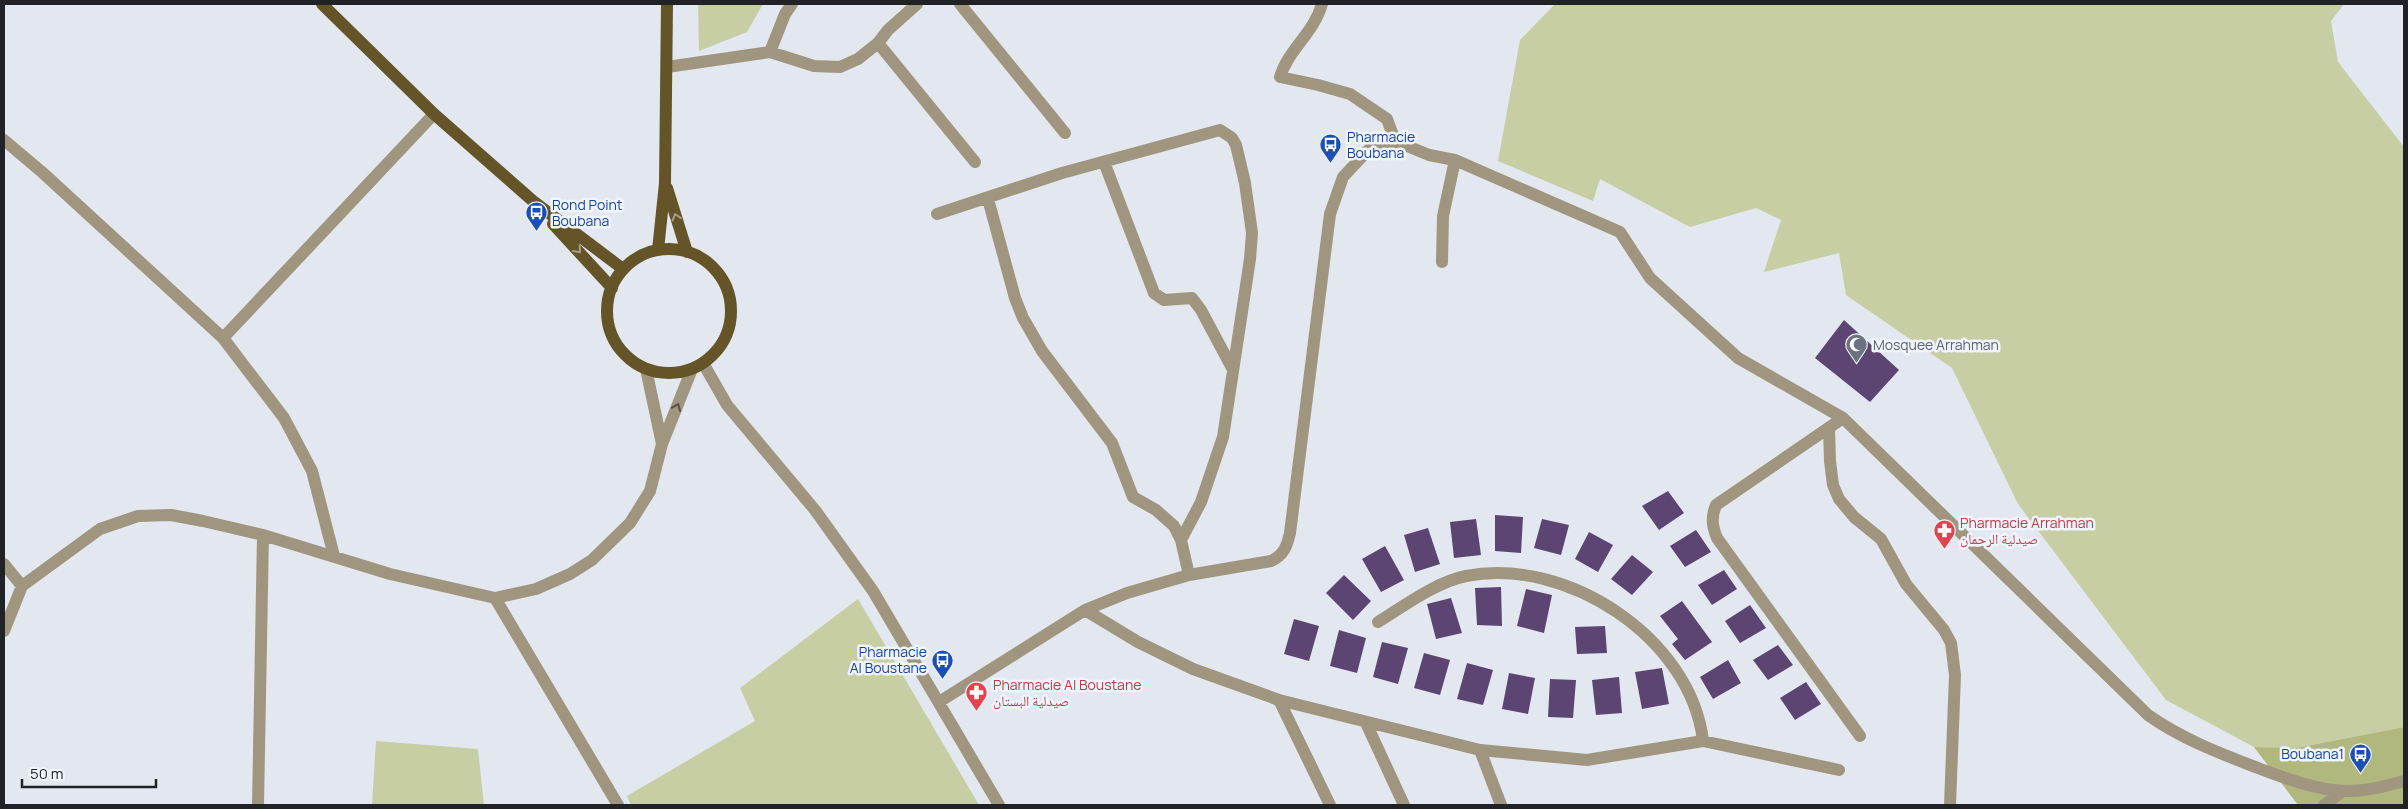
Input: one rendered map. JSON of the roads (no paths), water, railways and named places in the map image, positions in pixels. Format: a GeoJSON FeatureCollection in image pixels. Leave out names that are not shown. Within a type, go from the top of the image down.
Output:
{"type":"FeatureCollection","features":[{"type":"Feature","properties":{"kind":"main road"},"geometry":{"type":"LineString","coordinates":[[322,4],[434,114],[533,201],[623,269]]}},
{"type":"Feature","properties":{"kind":"main road"},"geometry":{"type":"LineString","coordinates":[[658,250],[666,183],[667,4]]}},
{"type":"Feature","properties":{"kind":"main road"},"geometry":{"type":"LineString","coordinates":[[666,183],[687,252]]}},
{"type":"Feature","properties":{"kind":"main road"},"geometry":{"type":"LineString","coordinates":[[533,201],[612,288]]}},
{"type":"Feature","properties":{"kind":"main road"},"geometry":{"type":"LineString","coordinates":[[658,250],[687,252],[707,262],[716,271],[727,289],[731,310],[728,330],[719,349],[697,366],[669,373],[646,368],[629,358],[617,344],[609,326],[607,307],[612,288],[623,269],[641,256],[658,250]]}},
{"type":"Feature","properties":{"kind":"street"},"geometry":{"type":"LineString","coordinates":[[770,52],[785,14],[792,4]]}},
{"type":"Feature","properties":{"kind":"street"},"geometry":{"type":"LineString","coordinates":[[667,67],[770,52],[814,66],[840,67],[858,59],[878,43],[888,30],[917,4]]}},
{"type":"Feature","properties":{"kind":"street"},"geometry":{"type":"LineString","coordinates":[[960,4],[1065,133]]}},
{"type":"Feature","properties":{"kind":"street"},"geometry":{"type":"LineString","coordinates":[[1322,4],[1318,19],[1300,46],[1284,62],[1280,78],[1318,85],[1350,94],[1387,119],[1395,141]]}},
{"type":"Feature","properties":{"kind":"street"},"geometry":{"type":"LineString","coordinates":[[878,43],[974,162]]}},
{"type":"Feature","properties":{"kind":"street"},"geometry":{"type":"LineString","coordinates":[[223,338],[434,114]]}},
{"type":"Feature","properties":{"kind":"street"},"geometry":{"type":"LineString","coordinates":[[937,214],[988,199],[1023,185],[1220,130],[1232,138],[1236,145],[1245,184],[1252,234],[1223,437],[1201,502],[1181,540]]}},
{"type":"Feature","properties":{"kind":"street"},"geometry":{"type":"LineString","coordinates":[[4,140],[43,173],[223,338],[284,418],[312,471],[334,556]]}},
{"type":"Feature","properties":{"kind":"street"},"geometry":{"type":"LineString","coordinates":[[939,702],[1085,610],[1127,592],[1189,575],[1271,561],[1280,557],[1287,546],[1330,214],[1343,177],[1348,171],[1371,147],[1395,141],[1430,155],[1455,160],[1620,232],[1650,278],[1738,358],[1843,418],[2148,715],[2170,730],[2207,749],[2295,781],[2343,791],[2381,787],[2404,781]]}},
{"type":"Feature","properties":{"kind":"street"},"geometry":{"type":"LineString","coordinates":[[1442,262],[1443,216],[1455,160]]}},
{"type":"Feature","properties":{"kind":"street"},"geometry":{"type":"LineString","coordinates":[[1104,162],[1154,293],[1164,300],[1192,298],[1201,310],[1232,368]]}},
{"type":"Feature","properties":{"kind":"street"},"geometry":{"type":"LineString","coordinates":[[988,199],[1015,298],[1033,336],[1112,443],[1133,496],[1156,510],[1174,526],[1181,540],[1189,575]]}},
{"type":"Feature","properties":{"kind":"street"},"geometry":{"type":"LineString","coordinates":[[4,631],[22,586],[100,529],[138,516],[172,515],[263,535],[390,574],[495,598],[536,589],[570,574],[592,560],[630,524],[650,491],[662,444],[697,366],[727,405],[815,510],[873,591],[999,805]]}},
{"type":"Feature","properties":{"kind":"street"},"geometry":{"type":"LineString","coordinates":[[646,368],[662,444]]}},
{"type":"Feature","properties":{"kind":"street"},"geometry":{"type":"LineString","coordinates":[[1843,418],[1716,505],[1712,516],[1713,528],[1723,546],[1860,736]]}},
{"type":"Feature","properties":{"kind":"street"},"geometry":{"type":"LineString","coordinates":[[1829,428],[1833,484],[1839,499],[1854,517],[1881,540],[1906,584],[1944,630],[1952,643],[1955,675],[1950,805]]}},
{"type":"Feature","properties":{"kind":"street"},"geometry":{"type":"LineString","coordinates":[[258,805],[263,535]]}},
{"type":"Feature","properties":{"kind":"street"},"geometry":{"type":"LineString","coordinates":[[4,564],[22,586]]}},
{"type":"Feature","properties":{"kind":"street"},"geometry":{"type":"LineString","coordinates":[[1378,622],[1427,592],[1464,576],[1504,572],[1538,576],[1568,586],[1627,617],[1678,672],[1698,715],[1703,741]]}},
{"type":"Feature","properties":{"kind":"street"},"geometry":{"type":"LineString","coordinates":[[495,598],[618,805]]}},
{"type":"Feature","properties":{"kind":"street"},"geometry":{"type":"LineString","coordinates":[[1085,610],[1138,642],[1193,669],[1279,700],[1480,750],[1587,760],[1703,741],[1839,770]]}},
{"type":"Feature","properties":{"kind":"street"},"geometry":{"type":"LineString","coordinates":[[1279,700],[1330,805]]}},
{"type":"Feature","properties":{"kind":"street"},"geometry":{"type":"LineString","coordinates":[[1366,723],[1404,805]]}},
{"type":"Feature","properties":{"kind":"street"},"geometry":{"type":"LineString","coordinates":[[1480,750],[1501,805]]}},
{"type":"Feature","properties":{"kind":"street"},"geometry":{"type":"LineString","coordinates":[[2324,805],[2343,791]]}},
{"type":"Feature","properties":{"kind":"place","name":"Pharmacie Boubana"},"geometry":{"type":"Point","coordinates":[1331,164]}},
{"type":"Feature","properties":{"kind":"place","name":"Rond Point Boubana"},"geometry":{"type":"Point","coordinates":[536,232]}},
{"type":"Feature","properties":{"kind":"place","name":"Mosquee Arrahman"},"geometry":{"type":"Point","coordinates":[1857,364]}},
{"type":"Feature","properties":{"kind":"place","name":"Pharmacie Arrahman صيدلية الرحمان"},"geometry":{"type":"Point","coordinates":[1944,550]}},
{"type":"Feature","properties":{"kind":"place","name":"Pharmacie Al Boustane"},"geometry":{"type":"Point","coordinates":[943,679]}},
{"type":"Feature","properties":{"kind":"place","name":"Pharmacie Al Boustane صيدلية البستان"},"geometry":{"type":"Point","coordinates":[977,712]}},
{"type":"Feature","properties":{"kind":"place","name":"Boubana1"},"geometry":{"type":"Point","coordinates":[2360,773]}}]}
